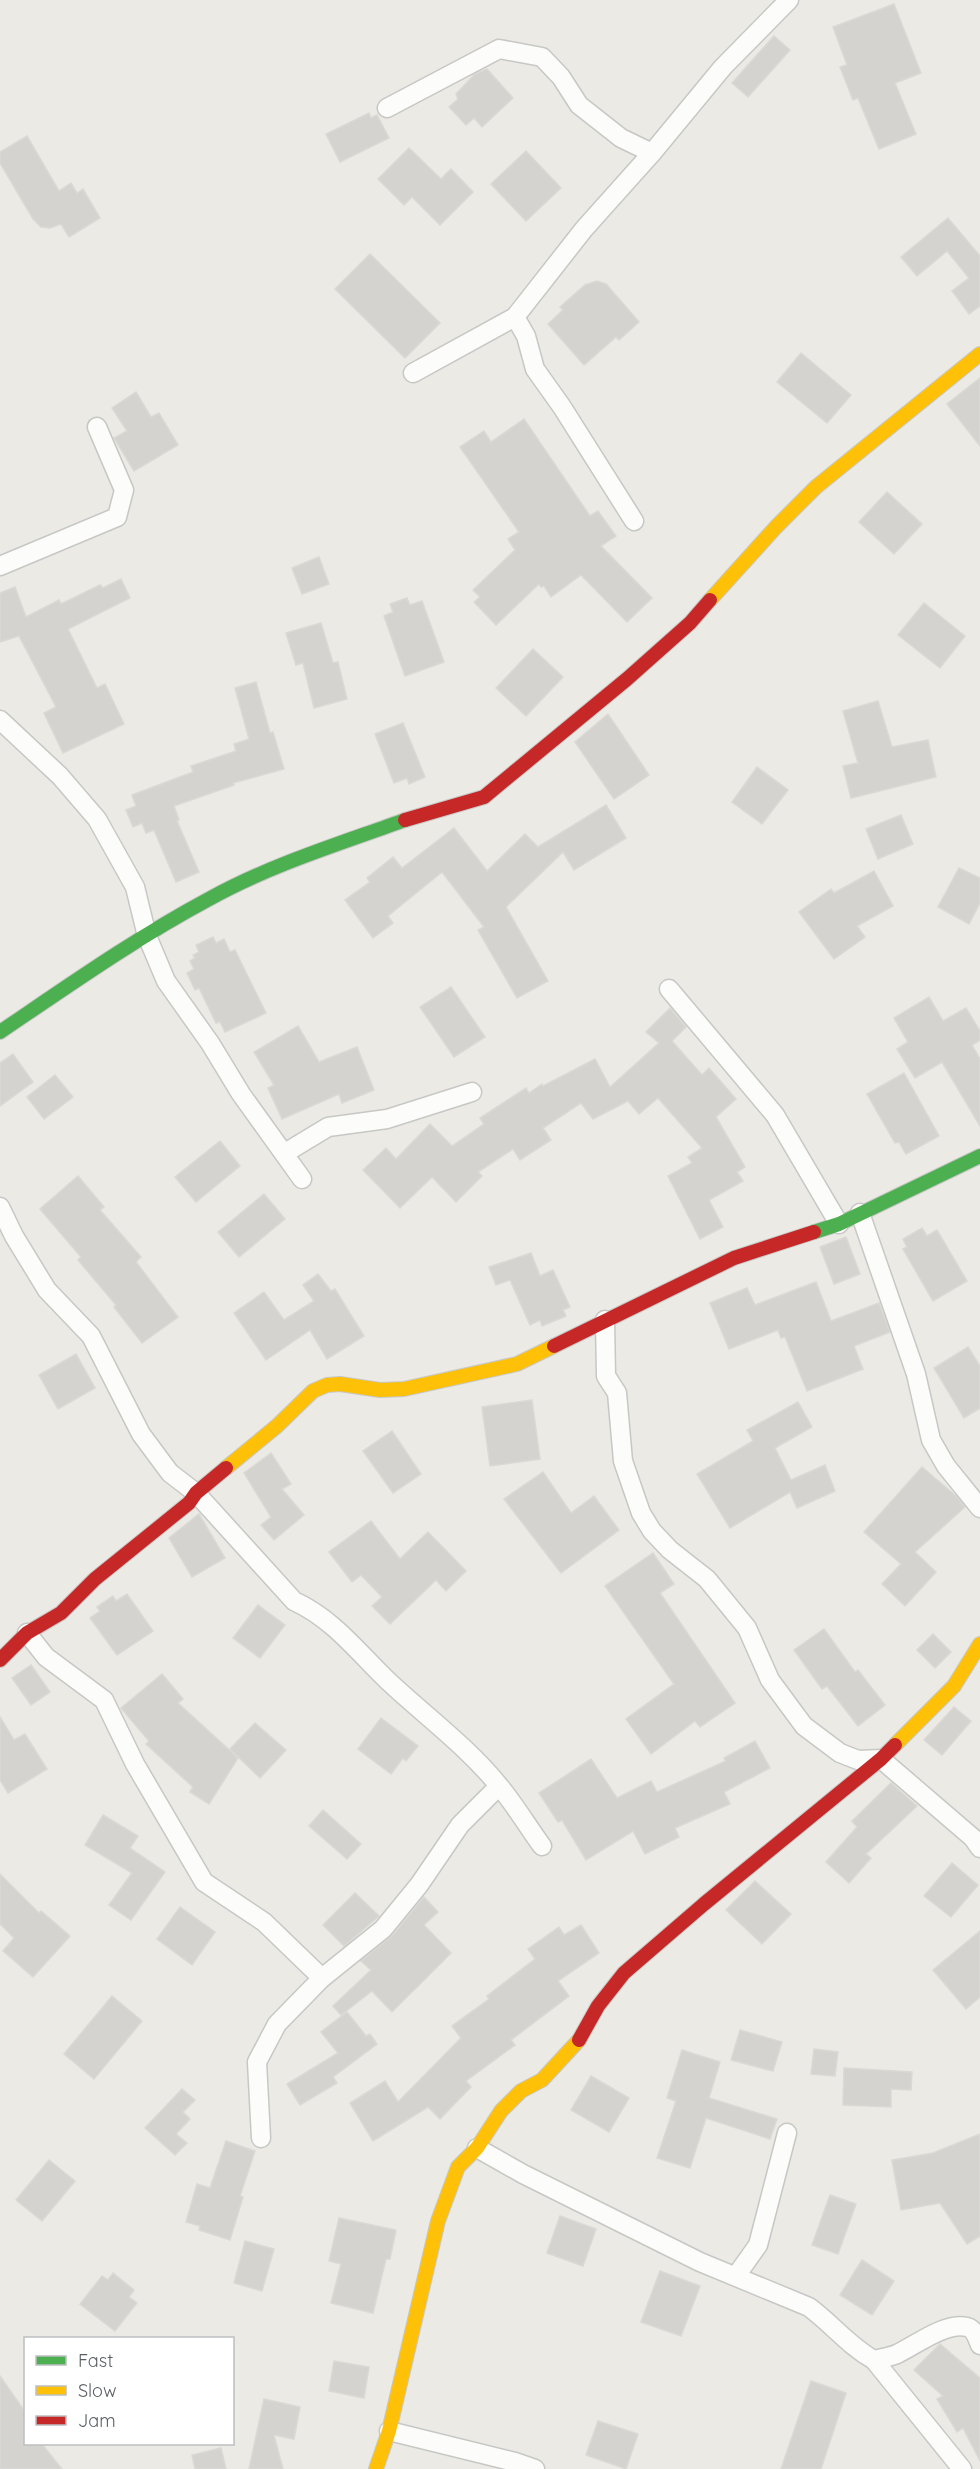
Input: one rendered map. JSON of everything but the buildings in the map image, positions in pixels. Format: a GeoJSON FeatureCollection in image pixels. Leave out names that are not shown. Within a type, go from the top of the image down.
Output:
{"type":"FeatureCollection","features":[{"type":"Feature","properties":{"kind":"street"},"geometry":{"type":"LineString","coordinates":[[413,374],[515,317],[584,229],[652,153],[723,67],[789,0]]}},
{"type":"Feature","properties":{"kind":"street"},"geometry":{"type":"LineString","coordinates":[[387,108],[499,50],[542,57],[561,77],[579,105],[621,138],[652,153]]}},
{"type":"Feature","properties":{"kind":"street"},"geometry":{"type":"LineString","coordinates":[[515,317],[526,336],[535,369],[562,407],[634,521]]}},
{"type":"Feature","properties":{"kind":"street"},"geometry":{"type":"LineString","coordinates":[[0,1032],[100,964],[210,898],[302,857],[423,814],[484,797],[627,680],[690,623],[776,527],[816,487],[980,354]]}},
{"type":"Feature","properties":{"kind":"street"},"geometry":{"type":"LineString","coordinates":[[0,566],[117,517],[124,490],[97,427]]}},
{"type":"Feature","properties":{"kind":"street"},"geometry":{"type":"LineString","coordinates":[[0,720],[60,776],[97,819],[135,887],[147,936],[166,981],[210,1043],[241,1094],[302,1179]]}},
{"type":"Feature","properties":{"kind":"street"},"geometry":{"type":"LineString","coordinates":[[669,989],[775,1114],[839,1224]]}},
{"type":"Feature","properties":{"kind":"street"},"geometry":{"type":"LineString","coordinates":[[285,1153],[327,1127],[387,1119],[472,1092]]}},
{"type":"Feature","properties":{"kind":"street"},"geometry":{"type":"LineString","coordinates":[[0,1660],[27,1633],[61,1613],[95,1579],[189,1503],[196,1493],[277,1426],[313,1391],[327,1385],[340,1384],[380,1390],[404,1389],[517,1364],[734,1258],[839,1224],[980,1156]]}},
{"type":"Feature","properties":{"kind":"street"},"geometry":{"type":"LineString","coordinates":[[0,1207],[19,1245],[47,1290],[91,1336],[141,1434],[170,1473],[196,1493],[294,1601],[313,1610],[344,1635],[388,1681],[433,1719],[500,1786],[542,1846]]}},
{"type":"Feature","properties":{"kind":"street"},"geometry":{"type":"LineString","coordinates":[[860,1213],[916,1374],[931,1440],[946,1466],[980,1508]]}},
{"type":"Feature","properties":{"kind":"street"},"geometry":{"type":"LineString","coordinates":[[605,1320],[606,1376],[616,1394],[623,1461],[641,1513],[652,1531],[670,1550],[706,1579],[747,1628],[770,1680],[804,1726],[840,1753],[858,1760],[881,1759],[973,1838],[980,1848]]}},
{"type":"Feature","properties":{"kind":"street"},"geometry":{"type":"LineString","coordinates":[[27,1633],[46,1656],[104,1700],[135,1764],[204,1882],[264,1922],[322,1977]]}},
{"type":"Feature","properties":{"kind":"street"},"geometry":{"type":"LineString","coordinates":[[375,2469],[389,2431],[445,2197],[459,2167],[477,2148],[501,2110],[521,2091],[542,2080],[562,2061],[580,2039],[598,2006],[624,1973],[881,1759],[954,1686],[980,1644]]}},
{"type":"Feature","properties":{"kind":"street"},"geometry":{"type":"LineString","coordinates":[[261,2138],[257,2062],[277,2024],[322,1977],[383,1929],[419,1885],[460,1825],[500,1786]]}},
{"type":"Feature","properties":{"kind":"street"},"geometry":{"type":"LineString","coordinates":[[736,2276],[758,2246],[787,2133]]}},
{"type":"Feature","properties":{"kind":"street"},"geometry":{"type":"LineString","coordinates":[[477,2148],[523,2174],[700,2262],[808,2307],[823,2317],[855,2349],[874,2360],[962,2469]]}},
{"type":"Feature","properties":{"kind":"street"},"geometry":{"type":"LineString","coordinates":[[874,2360],[896,2354],[933,2335],[973,2321],[974,2332],[980,2345]]}},
{"type":"Feature","properties":{"kind":"street"},"geometry":{"type":"LineString","coordinates":[[389,2431],[493,2456],[536,2469]]}},
{"type":"Feature","properties":{"kind":"traffic: fast"},"geometry":{"type":"LineString","coordinates":[[0,1032],[129,946],[232,887],[305,856],[405,820]]}},
{"type":"Feature","properties":{"kind":"traffic: fast"},"geometry":{"type":"LineString","coordinates":[[814,1232],[839,1224],[980,1156]]}},
{"type":"Feature","properties":{"kind":"traffic: slow"},"geometry":{"type":"LineString","coordinates":[[710,600],[776,527],[816,487],[980,354]]}},
{"type":"Feature","properties":{"kind":"traffic: slow"},"geometry":{"type":"LineString","coordinates":[[226,1468],[277,1426],[313,1391],[327,1385],[340,1384],[380,1390],[404,1389],[517,1364],[554,1346]]}},
{"type":"Feature","properties":{"kind":"traffic: slow"},"geometry":{"type":"LineString","coordinates":[[895,1745],[954,1686],[980,1644]]}},
{"type":"Feature","properties":{"kind":"traffic: slow"},"geometry":{"type":"LineString","coordinates":[[376,2469],[389,2431],[438,2221],[458,2167],[477,2148],[501,2111],[521,2091],[542,2080],[579,2040]]}},
{"type":"Feature","properties":{"kind":"traffic: jam"},"geometry":{"type":"LineString","coordinates":[[405,820],[484,797],[627,679],[690,623],[710,600]]}},
{"type":"Feature","properties":{"kind":"traffic: jam"},"geometry":{"type":"LineString","coordinates":[[554,1346],[734,1258],[814,1232]]}},
{"type":"Feature","properties":{"kind":"traffic: jam"},"geometry":{"type":"LineString","coordinates":[[0,1660],[27,1633],[61,1613],[95,1579],[189,1503],[196,1493],[226,1468]]}},
{"type":"Feature","properties":{"kind":"traffic: jam"},"geometry":{"type":"LineString","coordinates":[[579,2040],[598,2006],[624,1973],[895,1745]]}}]}
